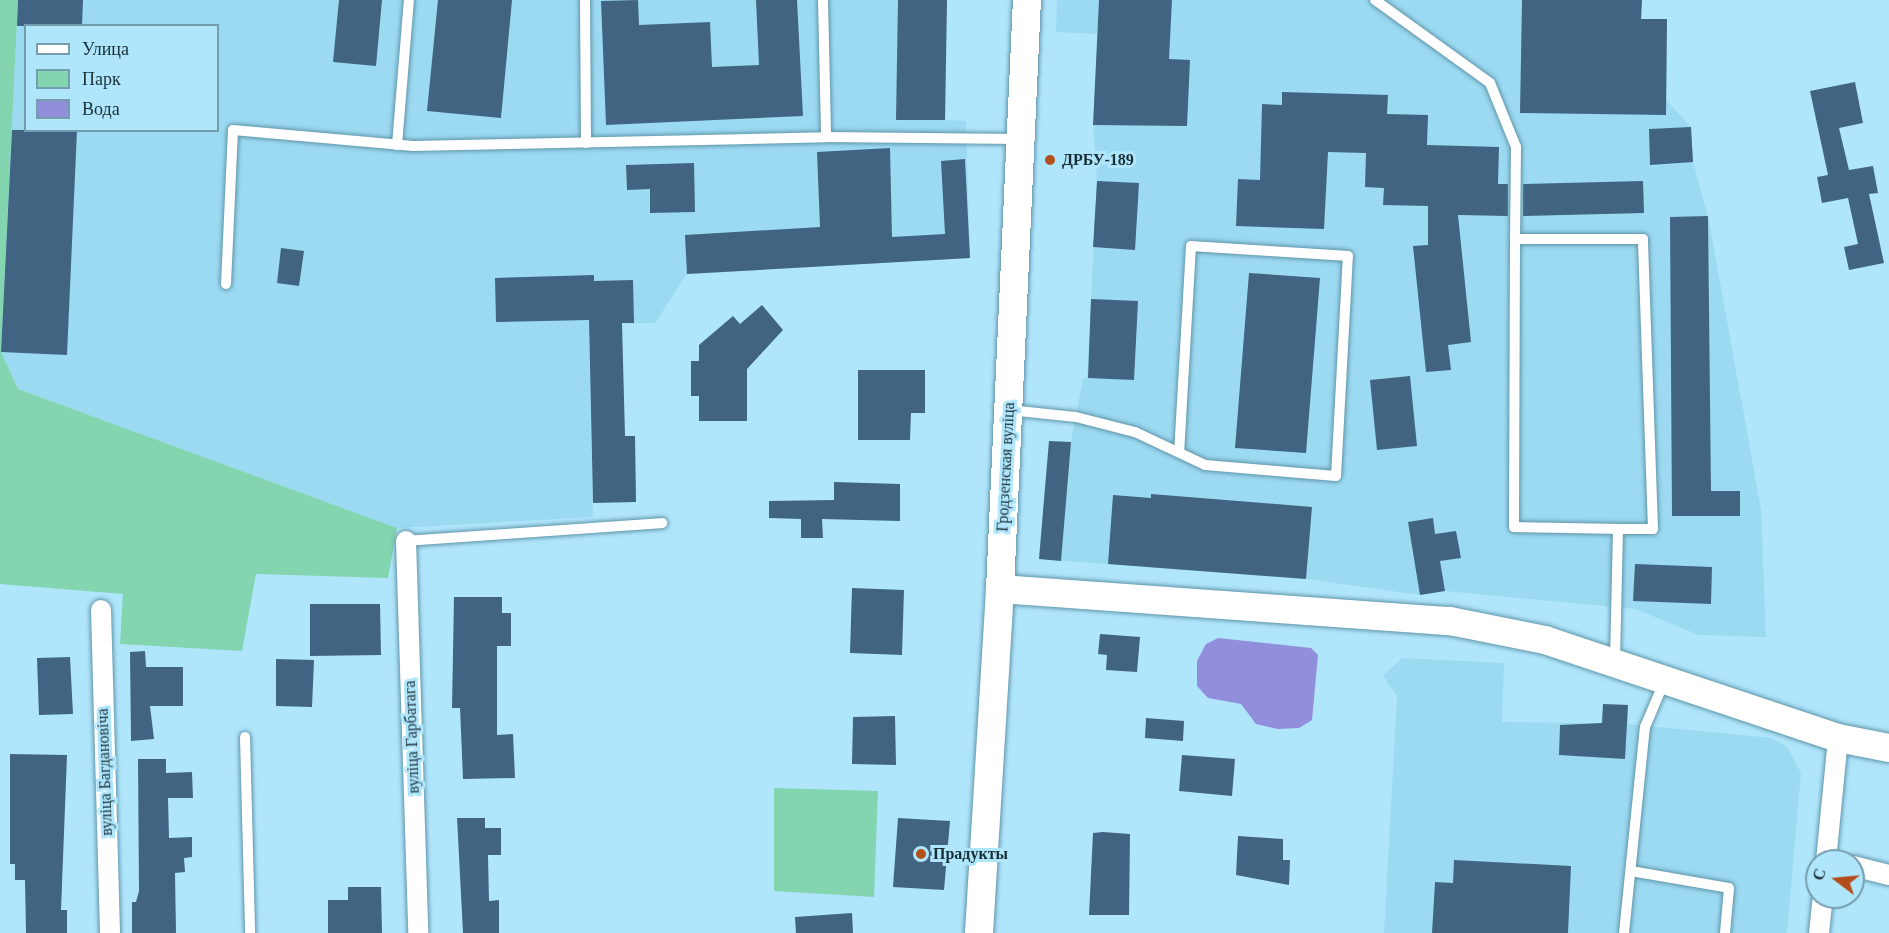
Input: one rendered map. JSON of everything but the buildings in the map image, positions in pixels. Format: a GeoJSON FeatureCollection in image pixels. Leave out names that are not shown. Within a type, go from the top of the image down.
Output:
{"type":"FeatureCollection","features":[{"type":"Feature","properties":{"kind":"street","name":"Гродзенская вуліца"},"geometry":{"type":"LineString","coordinates":[[979,933],[1000,589],[1027,0]]}},
{"type":"Feature","properties":{"kind":"street","name":"вуліца Гарбатага"},"geometry":{"type":"LineString","coordinates":[[406,541],[418,933]]}},
{"type":"Feature","properties":{"kind":"street"},"geometry":{"type":"LineString","coordinates":[[1000,589],[1450,621],[1545,640],[1664,682],[1838,738],[1889,748]]}},
{"type":"Feature","properties":{"kind":"street","name":"вуліца Багдановіча"},"geometry":{"type":"LineString","coordinates":[[100,610],[110,933]]}},
{"type":"Feature","properties":{"kind":"street"},"geometry":{"type":"LineString","coordinates":[[1829,849],[1838,738]]}},
{"type":"Feature","properties":{"kind":"street"},"geometry":{"type":"LineString","coordinates":[[1865,869],[1889,874]]}},
{"type":"Feature","properties":{"kind":"street"},"geometry":{"type":"LineString","coordinates":[[1819,933],[1822,909]]}},
{"type":"Feature","properties":{"kind":"lane"},"geometry":{"type":"LineString","coordinates":[[397,145],[409,0]]}},
{"type":"Feature","properties":{"kind":"lane"},"geometry":{"type":"LineString","coordinates":[[585,0],[586,143]]}},
{"type":"Feature","properties":{"kind":"lane"},"geometry":{"type":"LineString","coordinates":[[824,0],[826,136]]}},
{"type":"Feature","properties":{"kind":"lane"},"geometry":{"type":"LineString","coordinates":[[1375,0],[1490,83],[1516,147],[1515,239],[1514,527],[1653,529],[1643,239],[1515,239]]}},
{"type":"Feature","properties":{"kind":"lane"},"geometry":{"type":"LineString","coordinates":[[226,284],[233,130],[397,145],[586,143],[826,136],[1019,139]]}},
{"type":"Feature","properties":{"kind":"lane"},"geometry":{"type":"LineString","coordinates":[[1009,410],[1076,417],[1135,432],[1205,465],[1336,476],[1348,256],[1191,246],[1179,452]]}},
{"type":"Feature","properties":{"kind":"lane"},"geometry":{"type":"LineString","coordinates":[[406,541],[663,523]]}},
{"type":"Feature","properties":{"kind":"lane"},"geometry":{"type":"LineString","coordinates":[[1614,665],[1617,529]]}},
{"type":"Feature","properties":{"kind":"lane"},"geometry":{"type":"LineString","coordinates":[[1624,933],[1645,727],[1664,682]]}},
{"type":"Feature","properties":{"kind":"lane"},"geometry":{"type":"LineString","coordinates":[[245,737],[250,933]]}},
{"type":"Feature","properties":{"kind":"lane"},"geometry":{"type":"LineString","coordinates":[[1632,871],[1729,888],[1725,933]]}},
{"type":"Feature","properties":{"kind":"shaded area"},"geometry":{"type":"Polygon","coordinates":[[[18,0],[947,0],[945,120],[966,121],[970,258],[687,274],[655,323],[594,324],[589,337],[593,517],[397,528],[18,389],[1,352],[18,0]]]}},
{"type":"Feature","properties":{"kind":"shaded area"},"geometry":{"type":"Polygon","coordinates":[[[1057,0],[1642,0],[1642,19],[1667,19],[1666,100],[1691,127],[1693,162],[1708,216],[1761,509],[1766,637],[1699,635],[1635,609],[1445,591],[1420,595],[1306,579],[1039,559],[1049,441],[1071,442],[1083,378],[1087,378],[1097,181],[1093,125],[1098,34],[1056,32],[1057,0]]]}},
{"type":"Feature","properties":{"kind":"shaded area"},"geometry":{"type":"Polygon","coordinates":[[[1402,658],[1504,663],[1502,722],[1601,723],[1603,704],[1628,705],[1628,724],[1772,738],[1787,747],[1801,773],[1787,933],[1384,933],[1397,696],[1383,676],[1402,658]]]}},
{"type":"Feature","properties":{"kind":"green space"},"geometry":{"type":"Polygon","coordinates":[[[0,0],[18,0],[1,352],[18,389],[397,528],[388,578],[256,574],[242,651],[120,644],[123,594],[0,584],[0,0]]]}},
{"type":"Feature","properties":{"kind":"green space"},"geometry":{"type":"Polygon","coordinates":[[[774,788],[878,791],[874,897],[774,891],[774,788]]]}},
{"type":"Feature","properties":{"kind":"water"},"geometry":{"type":"Polygon","coordinates":[[[1218,638],[1311,648],[1318,655],[1312,720],[1299,728],[1278,729],[1256,724],[1241,704],[1208,698],[1197,686],[1197,661],[1206,644],[1218,638]]]}},
{"type":"Feature","properties":{"kind":"place","name":"ДРБУ-189"},"geometry":{"type":"Point","coordinates":[1050,160]}},
{"type":"Feature","properties":{"kind":"place","name":"Прадукты"},"geometry":{"type":"Point","coordinates":[921,854]}}]}
